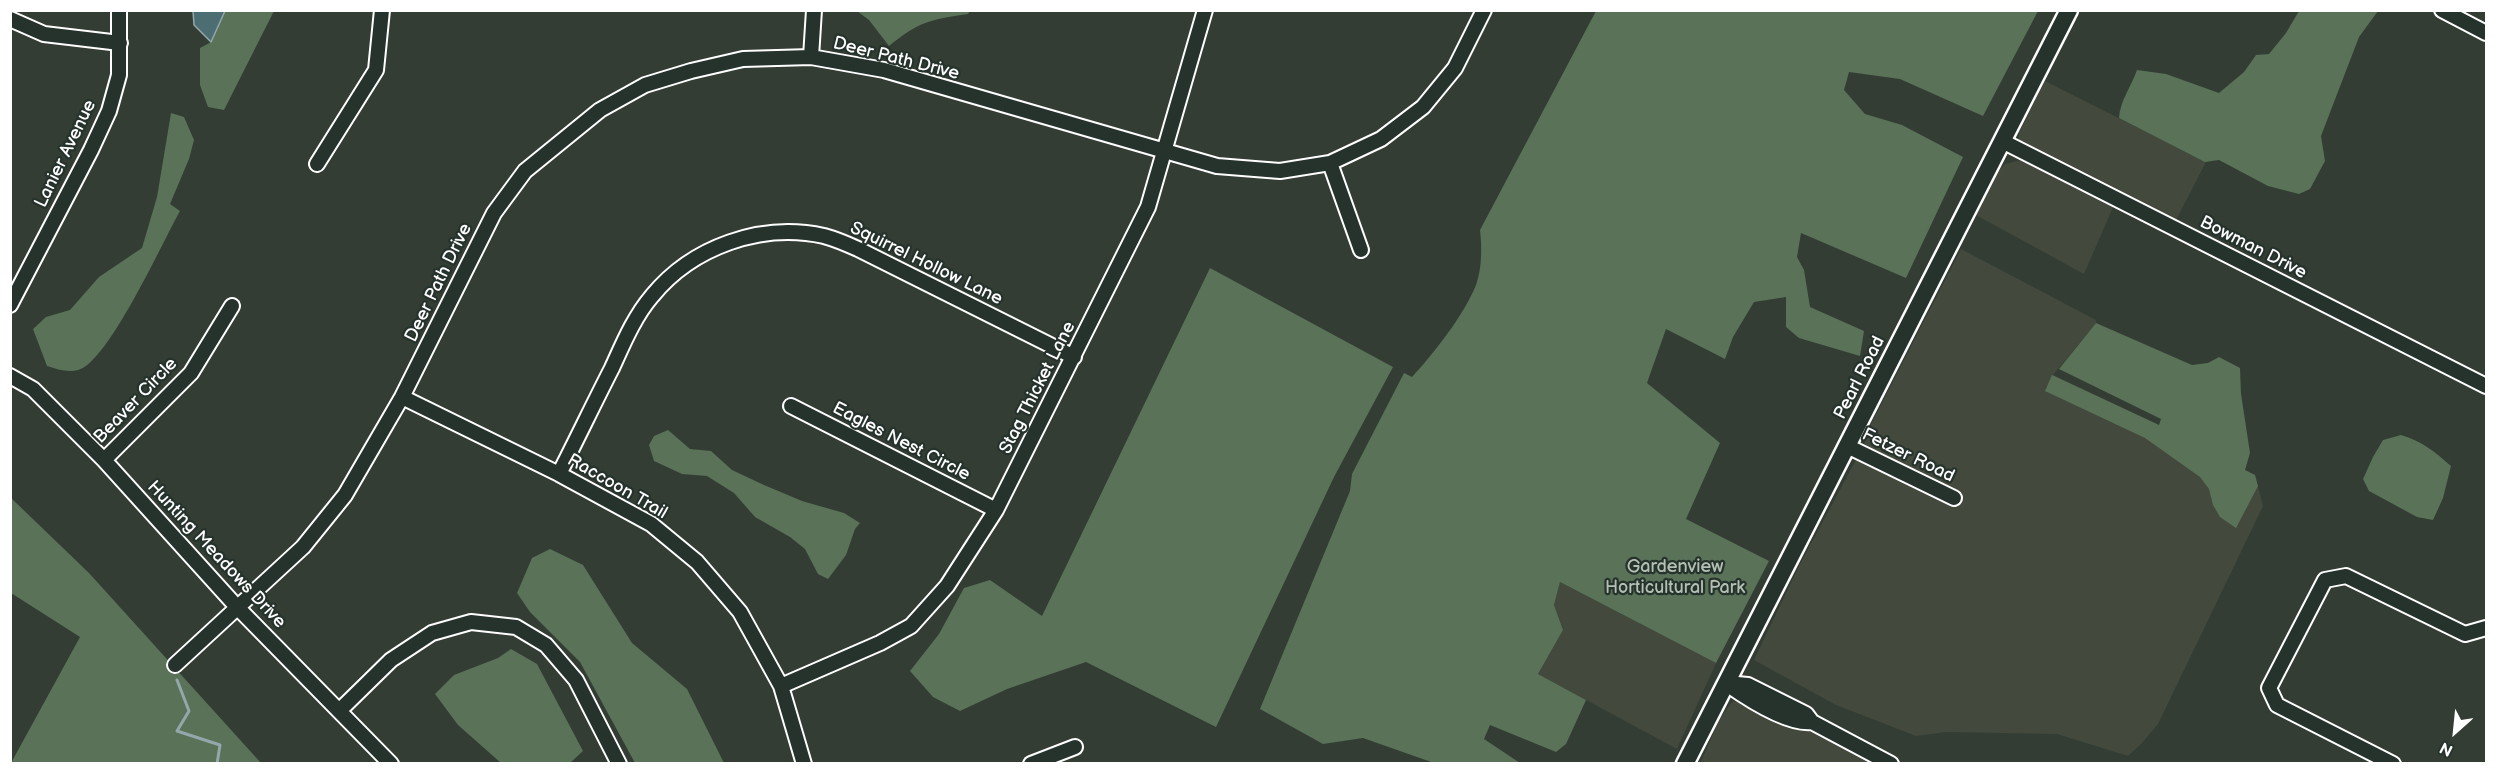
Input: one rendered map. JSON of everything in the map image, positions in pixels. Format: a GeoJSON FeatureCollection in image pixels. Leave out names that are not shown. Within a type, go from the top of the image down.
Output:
{"type":"FeatureCollection","features":[{"type":"Feature","properties":{"kind":"main road","name":"Pearl Road"},"geometry":{"type":"LineString","coordinates":[[1685,764],[2004,142],[2069,10]]}},
{"type":"Feature","properties":{"kind":"street","name":"Lanier Avenue"},"geometry":{"type":"LineString","coordinates":[[10,305],[109,111],[119,75],[119,10]]}},
{"type":"Feature","properties":{"kind":"street"},"geometry":{"type":"LineString","coordinates":[[317,164],[376,70],[382,10]]}},
{"type":"Feature","properties":{"kind":"street"},"geometry":{"type":"LineString","coordinates":[[811,57],[814,10]]}},
{"type":"Feature","properties":{"kind":"street","name":"Stag Thicket Lane"},"geometry":{"type":"LineString","coordinates":[[781,686],[880,643],[911,626],[947,586],[996,510],[1148,207],[1205,10]]}},
{"type":"Feature","properties":{"kind":"street","name":"Deer Path Drive"},"geometry":{"type":"LineString","coordinates":[[175,665],[303,547],[345,495],[402,397],[494,213],[525,171],[600,110],[645,85],[742,59],[811,57],[884,70],[1165,153],[1217,166],[1280,171],[1330,162],[1381,139],[1423,107],[1455,68],[1484,10]]}},
{"type":"Feature","properties":{"kind":"street"},"geometry":{"type":"LineString","coordinates":[[2442,10],[2487,33]]}},
{"type":"Feature","properties":{"kind":"street"},"geometry":{"type":"LineString","coordinates":[[10,19],[44,34],[120,43]]}},
{"type":"Feature","properties":{"kind":"street","name":"Bowman Drive"},"geometry":{"type":"LineString","coordinates":[[2004,142],[2487,386]]}},
{"type":"Feature","properties":{"kind":"street"},"geometry":{"type":"LineString","coordinates":[[1330,162],[1361,250]]}},
{"type":"Feature","properties":{"kind":"street","name":"Squirrel Hollow Lane"},"geometry":{"type":"LineString","coordinates":[[559,474],[633,323],[650,298],[667,279],[688,262],[719,246],[748,237],[773,232],[801,234],[824,236],[850,245],[1074,357]]}},
{"type":"Feature","properties":{"kind":"street","name":"Beaver Circle"},"geometry":{"type":"LineString","coordinates":[[104,460],[191,373],[232,306]]}},
{"type":"Feature","properties":{"kind":"street","name":"Hunting Meadows Drive"},"geometry":{"type":"LineString","coordinates":[[10,376],[33,389],[104,460],[237,607],[340,710],[390,764]]}},
{"type":"Feature","properties":{"kind":"street","name":"Raccoon Trail"},"geometry":{"type":"LineString","coordinates":[[402,397],[559,474],[651,524],[697,562],[740,612],[781,686],[804,764]]}},
{"type":"Feature","properties":{"kind":"street","name":"Eagles Nest Circle"},"geometry":{"type":"LineString","coordinates":[[790,406],[996,510]]}},
{"type":"Feature","properties":{"kind":"street","name":"Fetzer Road"},"geometry":{"type":"LineString","coordinates":[[1847,446],[1954,498]]}},
{"type":"Feature","properties":{"kind":"street"},"geometry":{"type":"LineString","coordinates":[[2393,764],[2277,705],[2269,688],[2325,580],[2346,576],[2465,633],[2487,628]]}},
{"type":"Feature","properties":{"kind":"street"},"geometry":{"type":"LineString","coordinates":[[340,710],[391,660],[432,633],[471,622],[516,627],[546,645],[576,681],[619,764]]}},
{"type":"Feature","properties":{"kind":"street"},"geometry":{"type":"LineString","coordinates":[[1726,683],[1762,706],[1800,724],[1812,722],[1891,764]]}},
{"type":"Feature","properties":{"kind":"street"},"geometry":{"type":"LineString","coordinates":[[1031,764],[1075,747]]}},
{"type":"Feature","properties":{"kind":"shaded area"},"geometry":{"type":"Polygon","coordinates":[[[2045,81],[2206,162],[2174,224],[2019,142],[2019,133],[2045,81]]]}},
{"type":"Feature","properties":{"kind":"shaded area"},"geometry":{"type":"Polygon","coordinates":[[[2021,160],[2114,205],[2084,274],[1974,214],[2000,169],[2005,164],[2021,160]]]}},
{"type":"Feature","properties":{"kind":"shaded area"},"geometry":{"type":"Polygon","coordinates":[[[1961,249],[2096,320],[2096,323],[2053,375],[2159,425],[2255,475],[2263,506],[2158,724],[2128,756],[2057,734],[1946,732],[1916,736],[1836,705],[1754,660],[1799,566],[1865,443],[1864,438],[1961,249]]]}},
{"type":"Feature","properties":{"kind":"shaded area"},"geometry":{"type":"Polygon","coordinates":[[[1560,582],[1716,663],[1677,749],[1538,674],[1563,630],[1554,605],[1560,582]]]}},
{"type":"Feature","properties":{"kind":"shaded area"},"geometry":{"type":"Polygon","coordinates":[[[1732,702],[1746,702],[1877,763],[1700,764],[1719,720],[1732,702]]]}},
{"type":"Feature","properties":{"kind":"green space"},"geometry":{"type":"Polygon","coordinates":[[[225,11],[274,11],[224,110],[208,107],[200,85],[200,48],[211,42],[225,11]]]}},
{"type":"Feature","properties":{"kind":"green space"},"geometry":{"type":"Polygon","coordinates":[[[857,11],[970,11],[968,14],[917,26],[889,46],[869,20],[857,11]]]}},
{"type":"Feature","properties":{"kind":"green space","name":"Gardenview Horticultural Park"},"geometry":{"type":"Polygon","coordinates":[[[1596,11],[2038,11],[1983,116],[1900,79],[1849,72],[1844,90],[1865,114],[1902,125],[1963,157],[1906,278],[1801,233],[1797,257],[1804,270],[1810,307],[1864,331],[1860,356],[1799,338],[1786,327],[1786,297],[1754,302],[1733,337],[1725,359],[1666,329],[1647,383],[1720,443],[1686,519],[1769,561],[1716,663],[1560,582],[1554,605],[1563,630],[1538,674],[1586,700],[1566,744],[1556,752],[1490,725],[1484,739],[1520,763],[1434,763],[1363,738],[1323,744],[1260,709],[1350,491],[1352,474],[1404,373],[1412,377],[1421,367],[1448,333],[1471,297],[1480,265],[1480,230],[1596,11]]]}},
{"type":"Feature","properties":{"kind":"green space"},"geometry":{"type":"Polygon","coordinates":[[[2299,11],[2378,11],[2359,37],[2321,136],[2325,161],[2310,189],[2299,194],[2268,186],[2219,160],[2205,162],[2119,118],[2137,70],[2166,74],[2219,93],[2244,72],[2256,55],[2269,54],[2286,33],[2299,11]]]}},
{"type":"Feature","properties":{"kind":"green space"},"geometry":{"type":"Polygon","coordinates":[[[171,113],[184,117],[194,140],[189,159],[170,204],[180,211],[134,299],[104,346],[90,362],[78,370],[66,371],[47,366],[33,329],[46,317],[70,310],[99,277],[142,248],[157,197],[171,113]]]}},
{"type":"Feature","properties":{"kind":"green space"},"geometry":{"type":"Polygon","coordinates":[[[1210,268],[1393,367],[1334,477],[1216,727],[1086,662],[1007,689],[960,711],[933,697],[910,671],[939,634],[964,588],[990,580],[1042,616],[1210,268]]]}},
{"type":"Feature","properties":{"kind":"green space"},"geometry":{"type":"Polygon","coordinates":[[[2096,323],[2192,365],[2208,363],[2219,357],[2240,368],[2241,394],[2250,453],[2245,470],[2255,475],[2258,486],[2236,528],[2220,517],[2213,505],[2209,489],[2200,477],[2145,438],[2045,391],[2052,375],[2159,425],[2161,419],[2059,369],[2096,323]]]}},
{"type":"Feature","properties":{"kind":"green space"},"geometry":{"type":"Polygon","coordinates":[[[668,430],[690,449],[711,451],[732,470],[802,501],[844,513],[860,523],[855,529],[846,555],[828,579],[818,574],[805,549],[790,537],[755,517],[734,493],[707,476],[682,474],[654,461],[649,445],[654,436],[668,430]]]}},
{"type":"Feature","properties":{"kind":"green space"},"geometry":{"type":"Polygon","coordinates":[[[2401,435],[2428,448],[2451,466],[2443,498],[2433,520],[2417,517],[2369,491],[2363,479],[2383,440],[2401,435]]]}},
{"type":"Feature","properties":{"kind":"green space"},"geometry":{"type":"Polygon","coordinates":[[[10,497],[89,573],[261,763],[11,763],[80,637],[11,593],[10,497]]]}},
{"type":"Feature","properties":{"kind":"green space"},"geometry":{"type":"Polygon","coordinates":[[[550,549],[583,565],[632,643],[687,689],[724,763],[635,763],[580,662],[530,612],[517,593],[532,558],[550,549]]]}},
{"type":"Feature","properties":{"kind":"green space"},"geometry":{"type":"Polygon","coordinates":[[[511,649],[537,664],[583,751],[570,763],[501,763],[458,725],[435,694],[454,675],[498,658],[511,649]]]}},
{"type":"Feature","properties":{"kind":"water"},"geometry":{"type":"Polygon","coordinates":[[[193,11],[225,11],[211,42],[194,25],[193,11]]]}},
{"type":"Feature","properties":{"kind":"waterway"},"geometry":{"type":"LineString","coordinates":[[177,680],[189,711],[177,731],[220,745],[217,764]]}}]}
